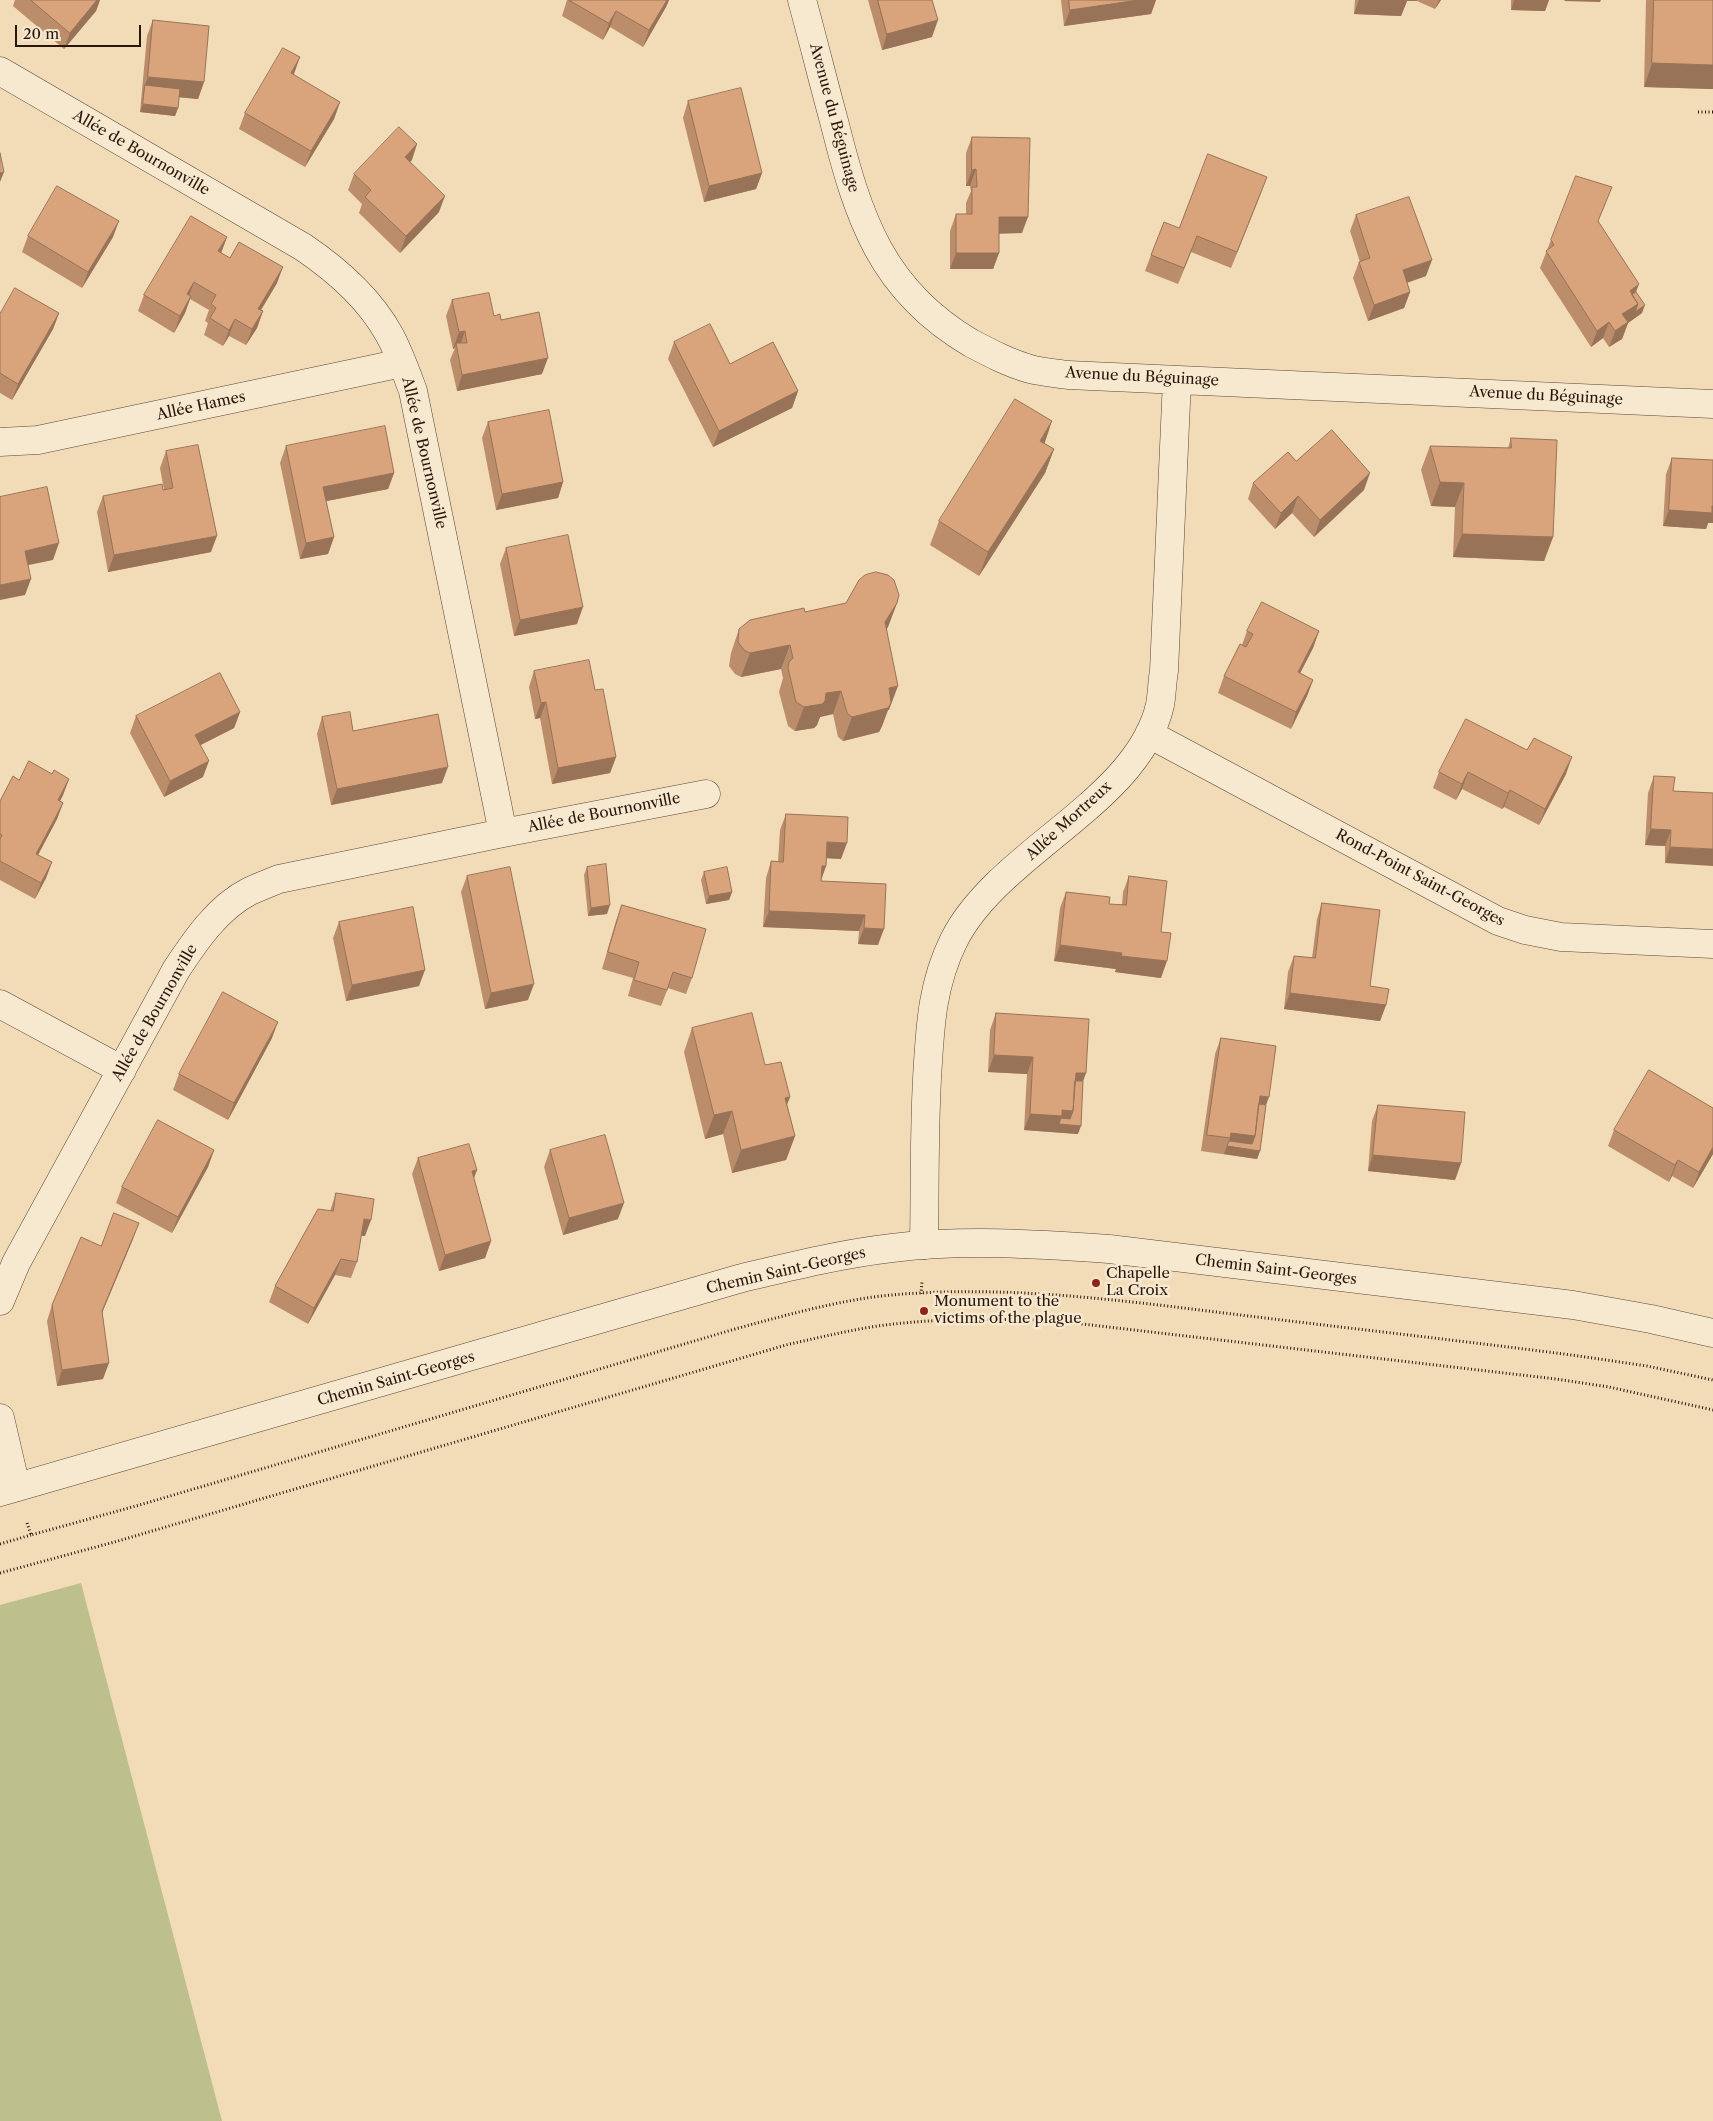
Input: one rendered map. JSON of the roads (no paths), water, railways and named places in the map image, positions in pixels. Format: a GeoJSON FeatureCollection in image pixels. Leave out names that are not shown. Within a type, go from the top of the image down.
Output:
{"type":"FeatureCollection","features":[{"type":"Feature","properties":{"kind":"street","name":"Avenue du Béguinage"},"geometry":{"type":"LineString","coordinates":[[802,0],[848,177],[863,221],[881,255],[898,281],[925,310],[958,335],[993,355],[1030,368],[1068,374],[1713,404]]}},
{"type":"Feature","properties":{"kind":"street","name":"Allée de Bournonville"},"geometry":{"type":"LineString","coordinates":[[0,71],[303,247],[330,266],[350,284],[389,334],[413,391],[502,833]]}},
{"type":"Feature","properties":{"kind":"street","name":"Allée Hames"},"geometry":{"type":"LineString","coordinates":[[0,442],[38,440],[402,363]]}},
{"type":"Feature","properties":{"kind":"street","name":"Allée Mortreux"},"geometry":{"type":"LineString","coordinates":[[924,1245],[926,1102],[930,1028],[934,995],[944,961],[955,938],[991,890],[1104,791],[1136,756],[1149,734],[1160,706],[1164,671],[1177,380]]}},
{"type":"Feature","properties":{"kind":"street","name":"Rond-Point Saint-Georges"},"geometry":{"type":"LineString","coordinates":[[1149,734],[1498,921],[1525,930],[1561,937],[1713,944]]}},
{"type":"Feature","properties":{"kind":"street","name":"Allée de Bournonville"},"geometry":{"type":"LineString","coordinates":[[0,1301],[16,1263],[190,949],[206,928],[226,908],[248,892],[278,880],[502,833],[706,794]]}},
{"type":"Feature","properties":{"kind":"street"},"geometry":{"type":"LineString","coordinates":[[0,1004],[122,1070]]}},
{"type":"Feature","properties":{"kind":"street","name":"Chemin Saint-Georges"},"geometry":{"type":"LineString","coordinates":[[8,1490],[742,1278],[856,1253],[924,1245],[1035,1244],[1109,1249],[1573,1305],[1651,1319],[1713,1333]]}},
{"type":"Feature","properties":{"kind":"street"},"geometry":{"type":"LineString","coordinates":[[0,1418],[8,1490]]}},
{"type":"Feature","properties":{"kind":"place","name":"Chapelle La Croix"},"geometry":{"type":"Point","coordinates":[1096,1283]}},
{"type":"Feature","properties":{"kind":"place","name":"Monument to the victims of the plague"},"geometry":{"type":"Point","coordinates":[924,1311]}}]}
